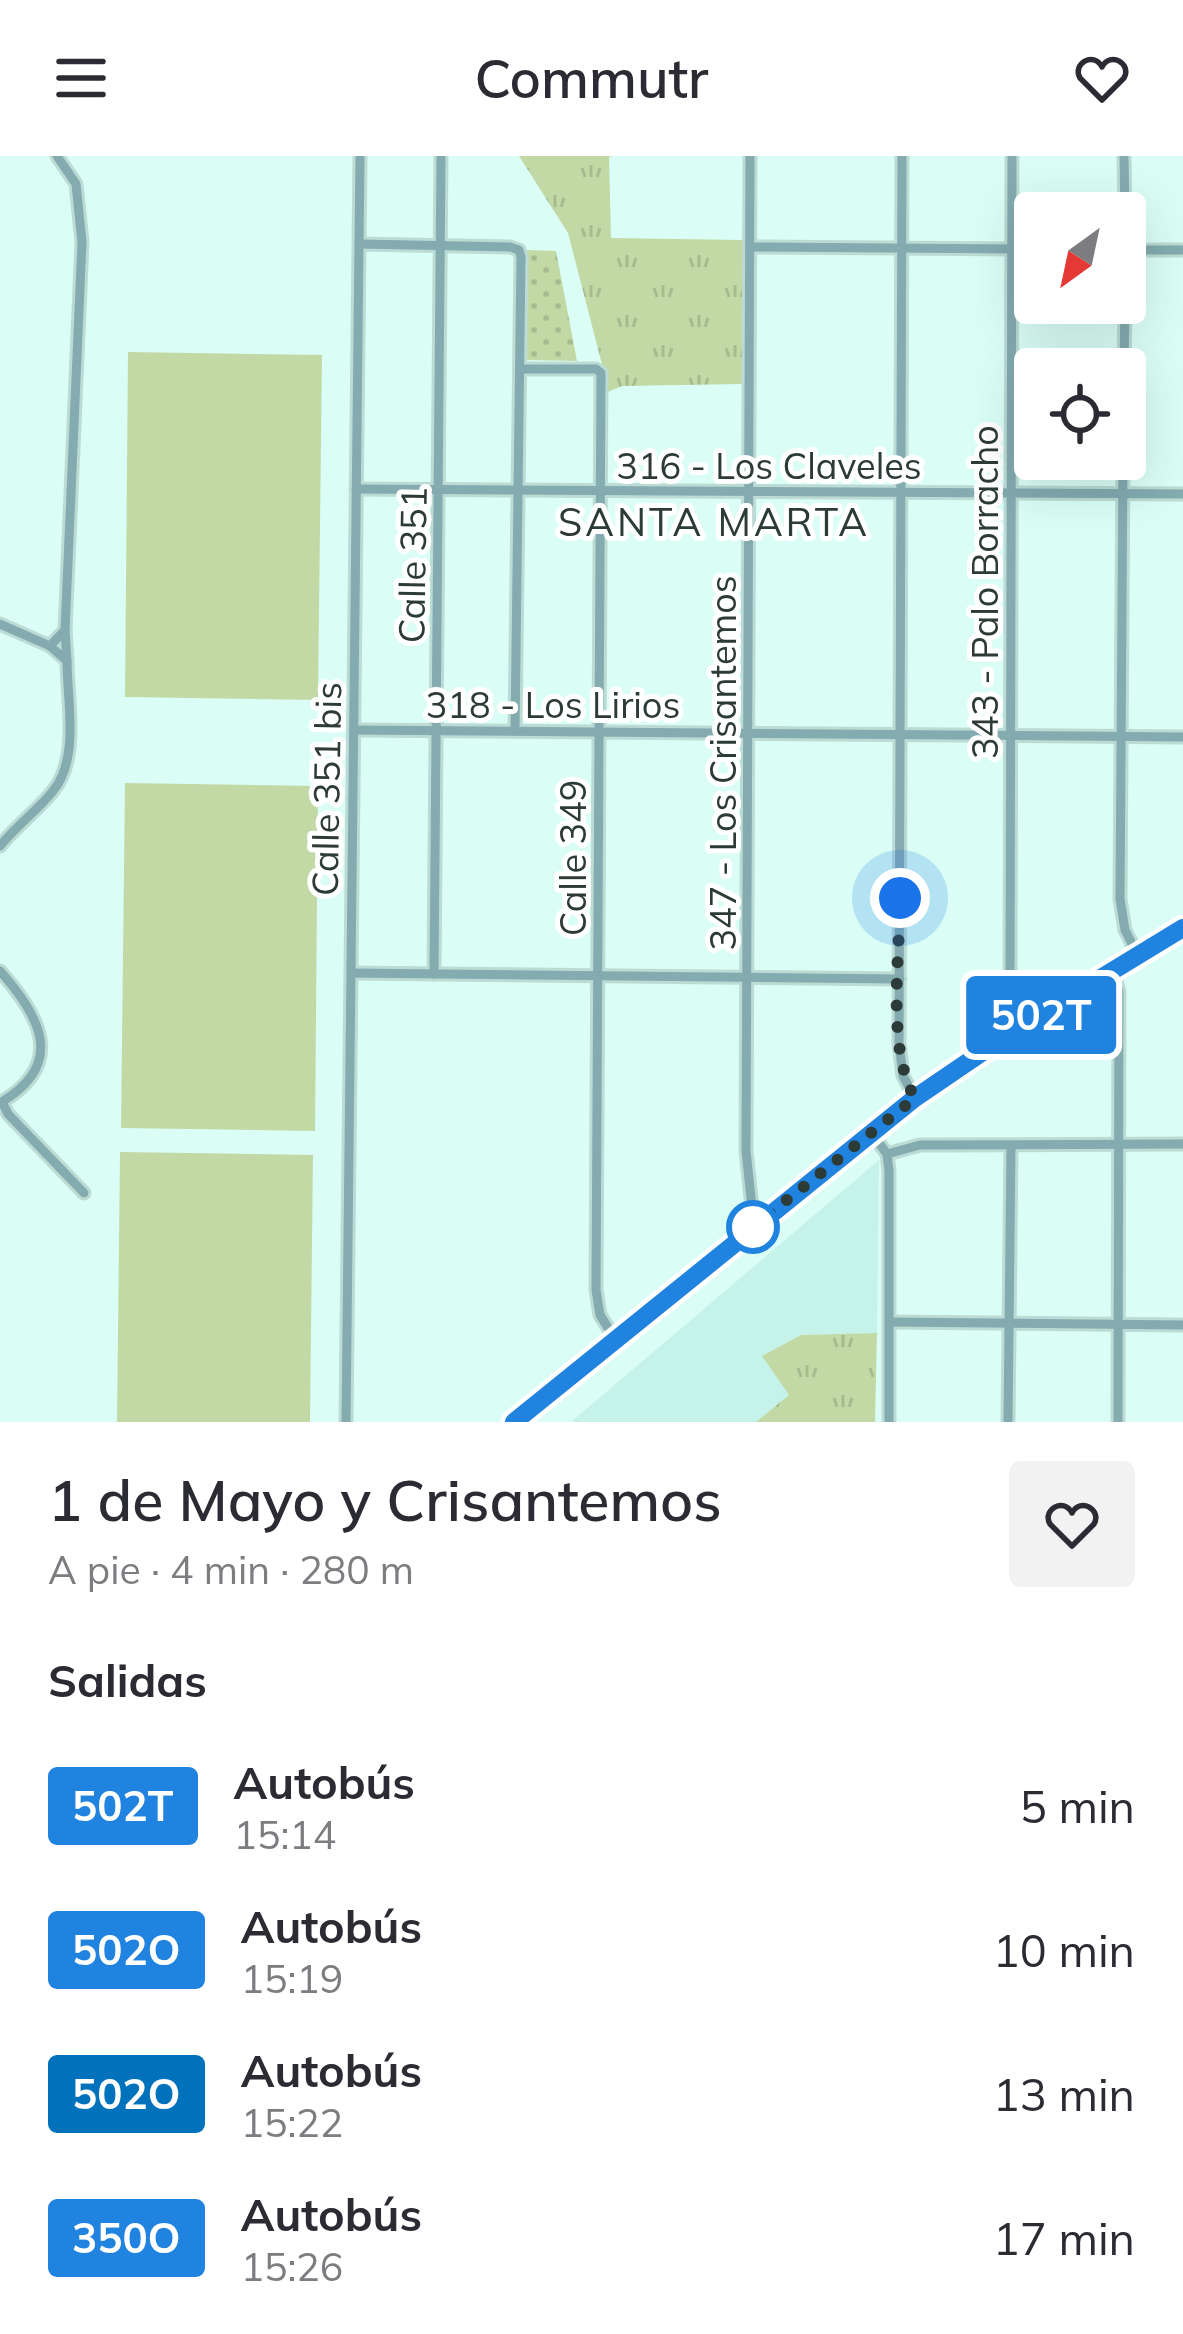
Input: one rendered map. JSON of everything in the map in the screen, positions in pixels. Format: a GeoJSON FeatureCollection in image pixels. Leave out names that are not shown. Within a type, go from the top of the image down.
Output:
{"type":"FeatureCollection","features":[{"type":"Feature","properties":{"kind":"main road"},"geometry":{"type":"LineString","coordinates":[[513,1422],[915,1098],[1028,1022],[1183,928]]}},
{"type":"Feature","properties":{"kind":"street"},"geometry":{"type":"LineString","coordinates":[[0,846],[51,794],[69,754],[65,630],[82,242],[76,184],[57,156]]}},
{"type":"Feature","properties":{"kind":"street","name":"Calle 351 bis"},"geometry":{"type":"LineString","coordinates":[[346,1422],[360,156]]}},
{"type":"Feature","properties":{"kind":"street","name":"Calle 351"},"geometry":{"type":"LineString","coordinates":[[434,974],[441,156]]}},
{"type":"Feature","properties":{"kind":"street","name":"347 - Los Crisantemos"},"geometry":{"type":"LineString","coordinates":[[750,156],[746,1150],[754,1226]]}},
{"type":"Feature","properties":{"kind":"street"},"geometry":{"type":"LineString","coordinates":[[902,156],[899,979],[903,1076],[915,1098]]}},
{"type":"Feature","properties":{"kind":"street","name":"343 - Palo Borracho"},"geometry":{"type":"LineString","coordinates":[[1012,156],[1010,987],[1012,1000],[1028,1022]]}},
{"type":"Feature","properties":{"kind":"street"},"geometry":{"type":"LineString","coordinates":[[1124,156],[1125,192]]}},
{"type":"Feature","properties":{"kind":"street"},"geometry":{"type":"LineString","coordinates":[[360,244],[519,250],[515,731]]}},
{"type":"Feature","properties":{"kind":"street"},"geometry":{"type":"LineString","coordinates":[[750,247],[1012,249]]}},
{"type":"Feature","properties":{"kind":"street"},"geometry":{"type":"LineString","coordinates":[[1146,250],[1183,250]]}},
{"type":"Feature","properties":{"kind":"street","name":"Calle 349"},"geometry":{"type":"LineString","coordinates":[[521,369],[596,369],[601,373],[596,1290],[602,1318],[615,1339]]}},
{"type":"Feature","properties":{"kind":"street"},"geometry":{"type":"LineString","coordinates":[[1123,480],[1120,909],[1138,956]]}},
{"type":"Feature","properties":{"kind":"street","name":"316 - Los Claveles"},"geometry":{"type":"LineString","coordinates":[[356,489],[1183,494]]}},
{"type":"Feature","properties":{"kind":"street"},"geometry":{"type":"LineString","coordinates":[[0,624],[50,646],[67,661]]}},
{"type":"Feature","properties":{"kind":"street"},"geometry":{"type":"LineString","coordinates":[[50,646],[65,630]]}},
{"type":"Feature","properties":{"kind":"street","name":"318 - Los Lirios"},"geometry":{"type":"LineString","coordinates":[[354,730],[1183,737]]}},
{"type":"Feature","properties":{"kind":"street"},"geometry":{"type":"LineString","coordinates":[[1113,970],[1119,992],[1121,1144],[1118,1422]]}},
{"type":"Feature","properties":{"kind":"street"},"geometry":{"type":"LineString","coordinates":[[0,971],[28,1003],[42,1035],[31,1075],[18,1092],[1,1102],[84,1193]]}},
{"type":"Feature","properties":{"kind":"street"},"geometry":{"type":"LineString","coordinates":[[351,973],[899,979]]}},
{"type":"Feature","properties":{"kind":"street"},"geometry":{"type":"LineString","coordinates":[[871,1132],[886,1154],[890,1422]]}},
{"type":"Feature","properties":{"kind":"street"},"geometry":{"type":"LineString","coordinates":[[886,1154],[920,1145],[1183,1144]]}},
{"type":"Feature","properties":{"kind":"street"},"geometry":{"type":"LineString","coordinates":[[1008,1422],[1011,1146]]}},
{"type":"Feature","properties":{"kind":"street"},"geometry":{"type":"LineString","coordinates":[[890,1322],[1183,1325]]}},
{"type":"Feature","properties":{"kind":"shaded area"},"geometry":{"type":"Polygon","coordinates":[[[879,1160],[877,1333],[801,1335],[763,1356],[789,1395],[756,1422],[571,1422],[879,1160]]]}},
{"type":"Feature","properties":{"kind":"green space"},"geometry":{"type":"Polygon","coordinates":[[[519,156],[613,156],[609,157],[611,238],[743,240],[742,384],[622,386],[605,393],[605,376],[568,233],[519,156]]]}},
{"type":"Feature","properties":{"kind":"green space"},"geometry":{"type":"Polygon","coordinates":[[[525,250],[556,251],[577,361],[525,360],[525,250]]]}},
{"type":"Feature","properties":{"kind":"green space"},"geometry":{"type":"Polygon","coordinates":[[[128,352],[322,355],[318,700],[125,697],[128,352]]]}},
{"type":"Feature","properties":{"kind":"green space"},"geometry":{"type":"Polygon","coordinates":[[[125,783],[318,786],[315,1131],[121,1128],[125,783]]]}},
{"type":"Feature","properties":{"kind":"green space"},"geometry":{"type":"Polygon","coordinates":[[[120,1152],[313,1155],[310,1422],[117,1422],[120,1152]]]}},
{"type":"Feature","properties":{"kind":"green space"},"geometry":{"type":"Polygon","coordinates":[[[877,1333],[875,1422],[756,1422],[789,1395],[762,1356],[801,1335],[877,1333]]]}},
{"type":"Feature","properties":{"kind":"bus line","name":"502T"},"geometry":{"type":"LineString","coordinates":[[514,1422],[915,1098],[1009,1034],[1183,928]]}},
{"type":"Feature","properties":{"kind":"district","name":"SANTA MARTA"},"geometry":{"type":"Point","coordinates":[714,521]}},
{"type":"Feature","properties":{"kind":"route"},"geometry":{"type":"LineString","coordinates":[[753,1227],[915,1098],[903,1076],[899,1043],[900,898]]}}]}
